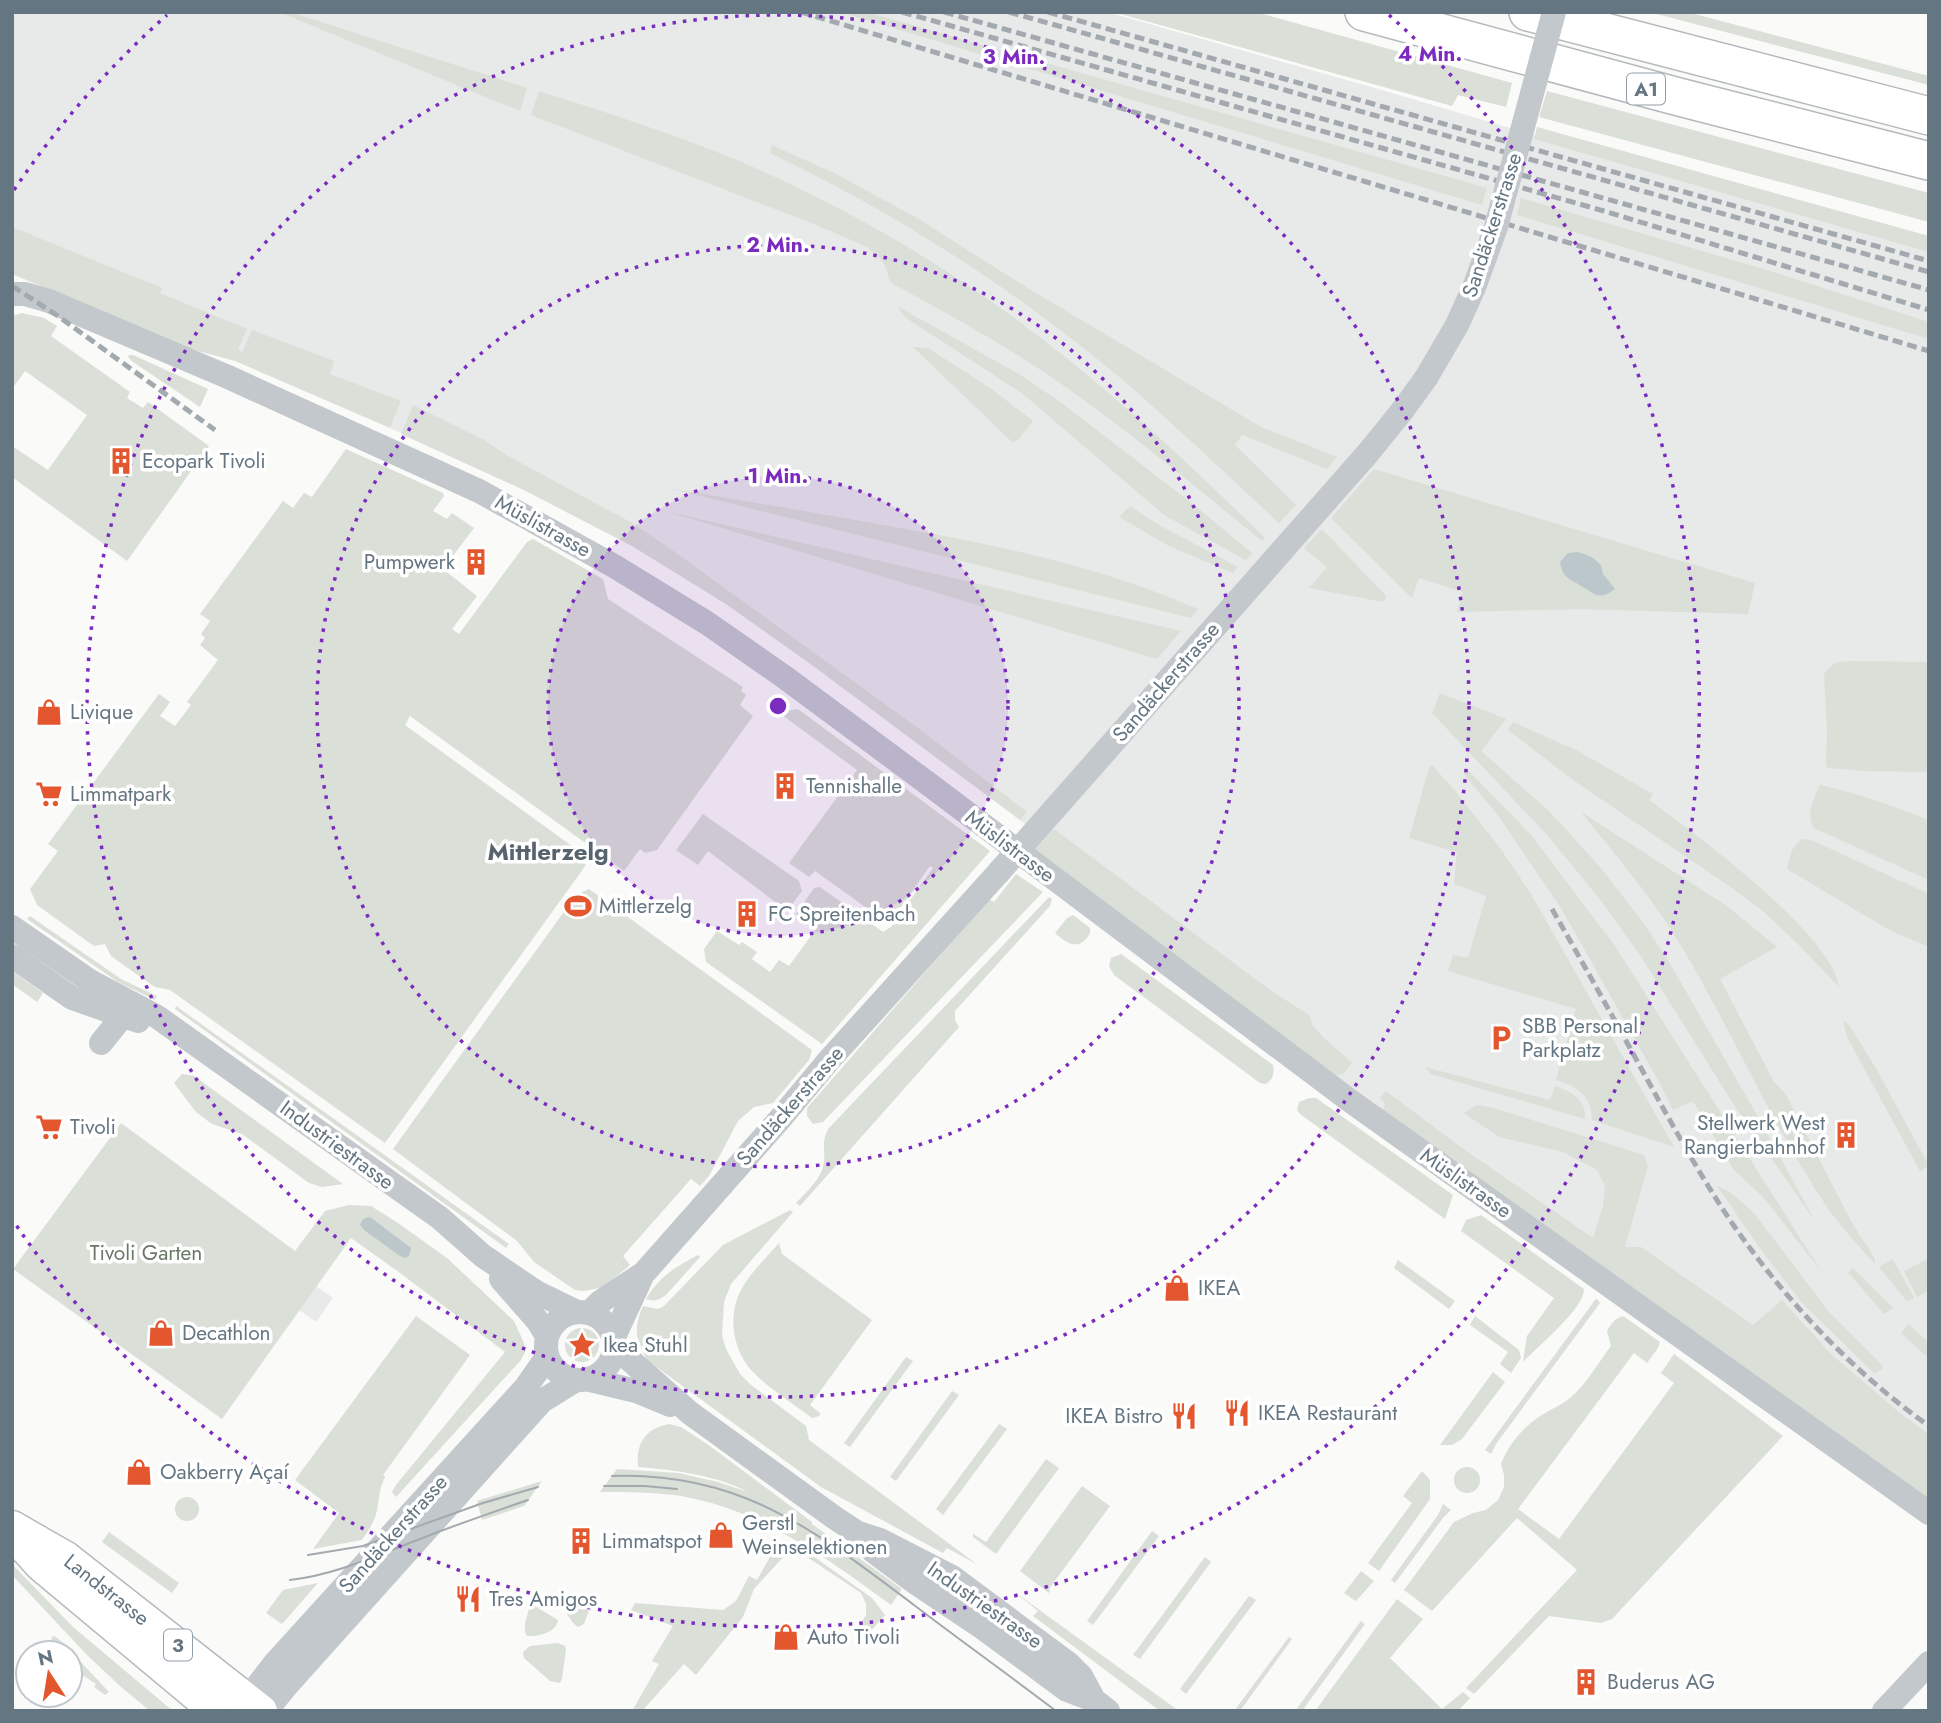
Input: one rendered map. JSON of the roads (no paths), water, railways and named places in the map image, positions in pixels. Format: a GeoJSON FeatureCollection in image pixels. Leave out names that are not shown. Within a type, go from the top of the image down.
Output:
{"type":"FeatureCollection","features":[{"type":"Feature","properties":{"kind":"highway","name":"A1"},"geometry":{"type":"LineString","coordinates":[[1364,12],[1929,161]]}},
{"type":"Feature","properties":{"kind":"highway","name":"A1"},"geometry":{"type":"LineString","coordinates":[[1528,12],[1929,117]]}},
{"type":"Feature","properties":{"kind":"main road","name":"Landstrasse"},"geometry":{"type":"LineString","coordinates":[[12,1527],[66,1558],[253,1708]]}},
{"type":"Feature","properties":{"kind":"main road","name":"Landstrasse"},"geometry":{"type":"LineString","coordinates":[[12,1532],[41,1565],[216,1711]]}},
{"type":"Feature","properties":{"kind":"main road"},"geometry":{"type":"LineString","coordinates":[[176,1679],[188,1711]]}},
{"type":"Feature","properties":{"kind":"street","name":"Sandäckerstrasse"},"geometry":{"type":"LineString","coordinates":[[583,1312],[643,1273],[1368,453],[1402,411],[1426,378],[1462,315],[1490,246],[1554,12]]}},
{"type":"Feature","properties":{"kind":"street","name":"Müslistrasse"},"geometry":{"type":"LineString","coordinates":[[19,294],[49,301],[228,377],[480,491],[614,566],[707,623],[882,749],[1357,1106],[1929,1513]]}},
{"type":"Feature","properties":{"kind":"street"},"geometry":{"type":"LineString","coordinates":[[12,928],[90,981],[127,1011],[136,1009],[157,1022]]}},
{"type":"Feature","properties":{"kind":"street"},"geometry":{"type":"LineString","coordinates":[[12,956],[91,1013],[100,1023],[103,1032],[101,1044]]}},
{"type":"Feature","properties":{"kind":"street"},"geometry":{"type":"LineString","coordinates":[[72,999],[120,1006]]}},
{"type":"Feature","properties":{"kind":"street"},"geometry":{"type":"LineString","coordinates":[[101,1044],[120,1006]]}},
{"type":"Feature","properties":{"kind":"street"},"geometry":{"type":"LineString","coordinates":[[101,1044],[125,1028],[157,1022]]}},
{"type":"Feature","properties":{"kind":"street","name":"Industriestrasse"},"geometry":{"type":"LineString","coordinates":[[157,1022],[188,1038],[440,1218],[483,1256],[536,1292],[583,1312]]}},
{"type":"Feature","properties":{"kind":"street","name":"Industriestrasse"},"geometry":{"type":"LineString","coordinates":[[483,1256],[537,1320],[547,1346]]}},
{"type":"Feature","properties":{"kind":"street","name":"Sandäckerstrasse"},"geometry":{"type":"LineString","coordinates":[[614,1342],[643,1273]]}},
{"type":"Feature","properties":{"kind":"street"},"geometry":{"type":"LineString","coordinates":[[583,1312],[600,1318],[608,1327],[614,1342],[609,1364],[595,1377],[581,1380],[558,1373],[551,1366],[547,1346],[551,1326],[567,1314],[583,1312]]}},
{"type":"Feature","properties":{"kind":"street","name":"Industriestrasse"},"geometry":{"type":"LineString","coordinates":[[614,1342],[690,1413],[858,1533],[880,1540],[930,1564],[1069,1664],[1081,1676],[1096,1707]]}},
{"type":"Feature","properties":{"kind":"street","name":"Sandäckerstrasse"},"geometry":{"type":"LineString","coordinates":[[253,1708],[275,1663],[526,1387],[547,1346]]}},
{"type":"Feature","properties":{"kind":"street","name":"Sandäckerstrasse"},"geometry":{"type":"LineString","coordinates":[[253,1708],[288,1684],[542,1401],[581,1380]]}},
{"type":"Feature","properties":{"kind":"street","name":"Industriestrasse"},"geometry":{"type":"LineString","coordinates":[[581,1380],[636,1391],[690,1413]]}},
{"type":"Feature","properties":{"kind":"street"},"geometry":{"type":"LineString","coordinates":[[417,1540],[413,1523],[419,1505]]}},
{"type":"Feature","properties":{"kind":"street"},"geometry":{"type":"LineString","coordinates":[[1884,1711],[1929,1663]]}},
{"type":"Feature","properties":{"kind":"tram line"},"geometry":{"type":"LineString","coordinates":[[612,1476],[658,1477],[700,1484],[739,1495],[775,1511],[844,1553],[1056,1711]]}},
{"type":"Feature","properties":{"kind":"tram line"},"geometry":{"type":"LineString","coordinates":[[604,1486],[677,1489]]}},
{"type":"Feature","properties":{"kind":"tram line"},"geometry":{"type":"LineString","coordinates":[[308,1555],[363,1546],[483,1503],[538,1487]]}},
{"type":"Feature","properties":{"kind":"tram line"},"geometry":{"type":"LineString","coordinates":[[290,1580],[353,1565],[528,1500]]}},
{"type":"Feature","properties":{"kind":"railway"},"geometry":{"type":"LineString","coordinates":[[801,12],[1929,351]]}},
{"type":"Feature","properties":{"kind":"railway"},"geometry":{"type":"LineString","coordinates":[[902,12],[1604,211],[1929,310]]}},
{"type":"Feature","properties":{"kind":"railway"},"geometry":{"type":"LineString","coordinates":[[944,12],[1929,290]]}},
{"type":"Feature","properties":{"kind":"railway"},"geometry":{"type":"LineString","coordinates":[[1009,12],[1929,272]]}},
{"type":"Feature","properties":{"kind":"railway"},"geometry":{"type":"LineString","coordinates":[[1048,12],[1929,261]]}},
{"type":"Feature","properties":{"kind":"railway"},"geometry":{"type":"LineString","coordinates":[[12,286],[58,316],[215,430]]}},
{"type":"Feature","properties":{"kind":"railway"},"geometry":{"type":"LineString","coordinates":[[1552,909],[1694,1163],[1754,1254],[1799,1308],[1848,1359],[1929,1426]]}},
{"type":"Feature","properties":{"kind":"place","name":"Ecopark Tivoli"},"geometry":{"type":"Point","coordinates":[121,461]}},
{"type":"Feature","properties":{"kind":"place","name":"Pumpwerk"},"geometry":{"type":"Point","coordinates":[476,562]}},
{"type":"Feature","properties":{"kind":"place","name":"Livique"},"geometry":{"type":"Point","coordinates":[49,712]}},
{"type":"Feature","properties":{"kind":"place","name":"Tennishalle"},"geometry":{"type":"Point","coordinates":[785,786]}},
{"type":"Feature","properties":{"kind":"place","name":"Limmatpark"},"geometry":{"type":"Point","coordinates":[49,794]}},
{"type":"Feature","properties":{"kind":"place","name":"Mittlerzelg"},"geometry":{"type":"Point","coordinates":[578,906]}},
{"type":"Feature","properties":{"kind":"place","name":"FC Spreitenbach"},"geometry":{"type":"Point","coordinates":[747,914]}},
{"type":"Feature","properties":{"kind":"place","name":"SBB Personal Parkplatz"},"geometry":{"type":"Point","coordinates":[1501,1038]}},
{"type":"Feature","properties":{"kind":"place","name":"Tivoli"},"geometry":{"type":"Point","coordinates":[49,1127]}},
{"type":"Feature","properties":{"kind":"place","name":"Stellwerk West Rangierbahnhof"},"geometry":{"type":"Point","coordinates":[1846,1135]}},
{"type":"Feature","properties":{"kind":"place","name":"IKEA"},"geometry":{"type":"Point","coordinates":[1177,1288]}},
{"type":"Feature","properties":{"kind":"place","name":"Decathlon"},"geometry":{"type":"Point","coordinates":[161,1333]}},
{"type":"Feature","properties":{"kind":"place","name":"Ikea Stuhl"},"geometry":{"type":"Point","coordinates":[582,1345]}},
{"type":"Feature","properties":{"kind":"place","name":"IKEA Restaurant"},"geometry":{"type":"Point","coordinates":[1237,1413]}},
{"type":"Feature","properties":{"kind":"place","name":"IKEA Bistro"},"geometry":{"type":"Point","coordinates":[1184,1416]}},
{"type":"Feature","properties":{"kind":"place","name":"Oakberry Açaí"},"geometry":{"type":"Point","coordinates":[139,1472]}},
{"type":"Feature","properties":{"kind":"place","name":"Gerstl Weinselektionen"},"geometry":{"type":"Point","coordinates":[721,1535]}},
{"type":"Feature","properties":{"kind":"place","name":"Limmatspot"},"geometry":{"type":"Point","coordinates":[581,1541]}},
{"type":"Feature","properties":{"kind":"place","name":"Tres Amigos"},"geometry":{"type":"Point","coordinates":[468,1599]}},
{"type":"Feature","properties":{"kind":"place","name":"Auto Tivoli"},"geometry":{"type":"Point","coordinates":[786,1637]}},
{"type":"Feature","properties":{"kind":"place","name":"Buderus AG"},"geometry":{"type":"Point","coordinates":[1586,1682]}},
{"type":"Feature","properties":{"kind":"district","name":"Mittlerzelg"},"geometry":{"type":"Point","coordinates":[548,851]}},
{"type":"Feature","properties":{"kind":"park label","name":"Tivoli Garten"},"geometry":{"type":"Point","coordinates":[146,1253]}}]}
